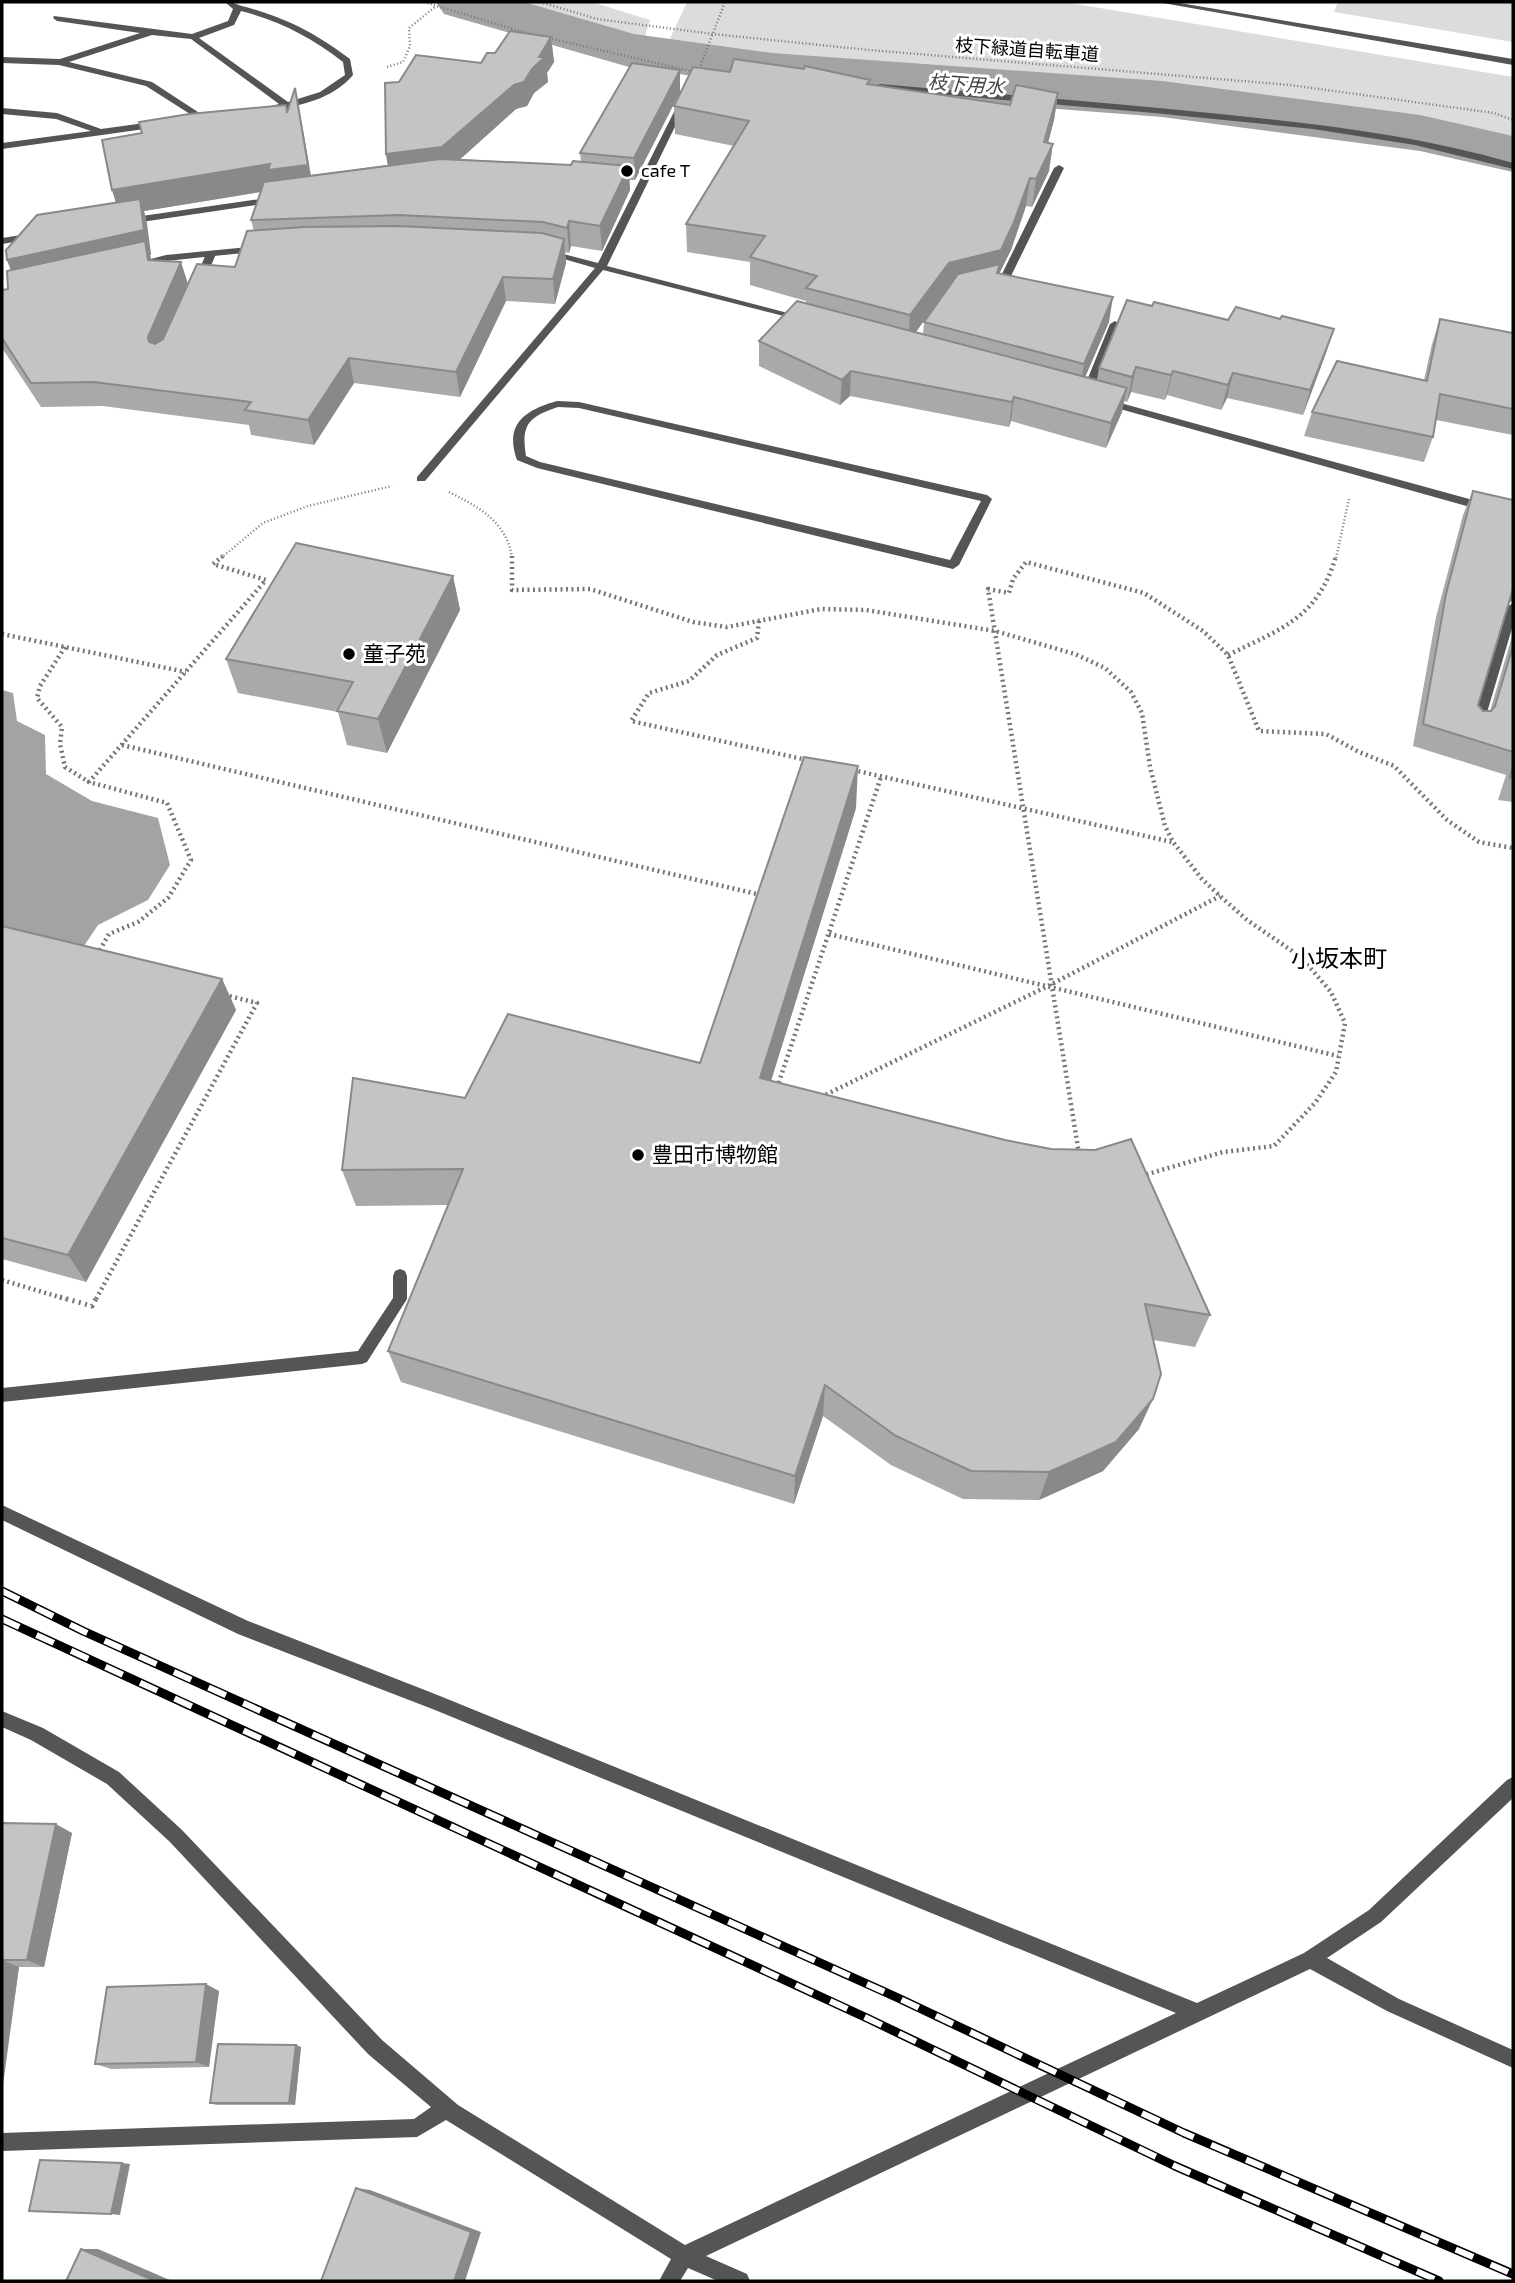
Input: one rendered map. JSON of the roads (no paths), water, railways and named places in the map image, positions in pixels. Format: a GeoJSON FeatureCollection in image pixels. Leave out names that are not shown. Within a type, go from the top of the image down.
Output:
{"type":"FeatureCollection","features":[{"type":"Feature","properties":{"kind":"street"},"geometry":{"type":"LineString","coordinates":[[229,2],[238,8],[275,17],[309,32],[347,61],[349,75],[340,86],[324,94],[256,112]]}},
{"type":"Feature","properties":{"kind":"street"},"geometry":{"type":"LineString","coordinates":[[1161,2],[1513,62]]}},
{"type":"Feature","properties":{"kind":"street"},"geometry":{"type":"LineString","coordinates":[[57,18],[193,37],[231,23],[238,8]]}},
{"type":"Feature","properties":{"kind":"street"},"geometry":{"type":"LineString","coordinates":[[61,62],[151,32]]}},
{"type":"Feature","properties":{"kind":"street"},"geometry":{"type":"LineString","coordinates":[[193,37],[286,105]]}},
{"type":"Feature","properties":{"kind":"street"},"geometry":{"type":"LineString","coordinates":[[2,60],[61,62],[149,84],[201,118]]}},
{"type":"Feature","properties":{"kind":"street"},"geometry":{"type":"LineString","coordinates":[[863,86],[1140,107],[1320,127],[1476,155],[1513,166]]}},
{"type":"Feature","properties":{"kind":"street"},"geometry":{"type":"LineString","coordinates":[[421,479],[602,266],[686,96]]}},
{"type":"Feature","properties":{"kind":"street"},"geometry":{"type":"LineString","coordinates":[[2,111],[57,116],[102,132]]}},
{"type":"Feature","properties":{"kind":"street"},"geometry":{"type":"LineString","coordinates":[[189,120],[215,117]]}},
{"type":"Feature","properties":{"kind":"street"},"geometry":{"type":"LineString","coordinates":[[2,146],[164,123]]}},
{"type":"Feature","properties":{"kind":"street"},"geometry":{"type":"LineString","coordinates":[[977,288],[1003,282],[1059,168]]}},
{"type":"Feature","properties":{"kind":"street"},"geometry":{"type":"LineString","coordinates":[[627,185],[641,186]]}},
{"type":"Feature","properties":{"kind":"street"},"geometry":{"type":"LineString","coordinates":[[121,222],[291,198]]}},
{"type":"Feature","properties":{"kind":"street"},"geometry":{"type":"LineString","coordinates":[[2,241],[41,235]]}},
{"type":"Feature","properties":{"kind":"street"},"geometry":{"type":"LineString","coordinates":[[127,266],[166,258],[275,248]]}},
{"type":"Feature","properties":{"kind":"street"},"geometry":{"type":"LineString","coordinates":[[532,251],[602,266],[817,324]]}},
{"type":"Feature","properties":{"kind":"street"},"geometry":{"type":"LineString","coordinates":[[195,290],[211,254]]}},
{"type":"Feature","properties":{"kind":"street"},"geometry":{"type":"LineString","coordinates":[[1085,396],[1115,324]]}},
{"type":"Feature","properties":{"kind":"street"},"geometry":{"type":"LineString","coordinates":[[1072,393],[1513,515]]}},
{"type":"Feature","properties":{"kind":"street"},"geometry":{"type":"LineString","coordinates":[[557,404],[579,405],[986,499],[954,565],[537,465],[521,458],[518,443],[520,425],[533,411],[557,404]]}},
{"type":"Feature","properties":{"kind":"street"},"geometry":{"type":"LineString","coordinates":[[1476,728],[1513,607]]}},
{"type":"Feature","properties":{"kind":"street"},"geometry":{"type":"LineString","coordinates":[[2,1395],[362,1357],[400,1299],[400,1276]]}},
{"type":"Feature","properties":{"kind":"street"},"geometry":{"type":"LineString","coordinates":[[2,1511],[244,1628],[435,1702],[1198,2014]]}},
{"type":"Feature","properties":{"kind":"street"},"geometry":{"type":"LineString","coordinates":[[2,1719],[37,1734],[113,1778],[177,1836],[375,2046],[447,2108],[684,2256],[740,2281]]}},
{"type":"Feature","properties":{"kind":"street"},"geometry":{"type":"LineString","coordinates":[[668,2281],[684,2256],[1310,1959],[1375,1916],[1513,1786]]}},
{"type":"Feature","properties":{"kind":"street"},"geometry":{"type":"LineString","coordinates":[[1310,1959],[1393,2005],[1513,2059]]}},
{"type":"Feature","properties":{"kind":"street"},"geometry":{"type":"LineString","coordinates":[[2,2142],[417,2127],[447,2108]]}},
{"type":"Feature","properties":{"kind":"waterway","name":"枝下用水"},"geometry":{"type":"LineString","coordinates":[[464,2],[629,50],[772,70],[1162,99],[1420,133],[1513,154]]}},
{"type":"Feature","properties":{"kind":"railway"},"geometry":{"type":"LineString","coordinates":[[2,1591],[83,1631],[896,1997],[1184,2133],[1513,2274]]}},
{"type":"Feature","properties":{"kind":"railway"},"geometry":{"type":"LineString","coordinates":[[2,1619],[869,2019],[1175,2166],[1439,2281]]}},
{"type":"Feature","properties":{"kind":"place","name":"cafe T"},"geometry":{"type":"Point","coordinates":[627,171]}},
{"type":"Feature","properties":{"kind":"place","name":"童子苑"},"geometry":{"type":"Point","coordinates":[349,654]}},
{"type":"Feature","properties":{"kind":"place","name":"豊田市博物館"},"geometry":{"type":"Point","coordinates":[638,1155]}},
{"type":"Feature","properties":{"kind":"district","name":"小坂本町"},"geometry":{"type":"Point","coordinates":[1339,959]}}]}
